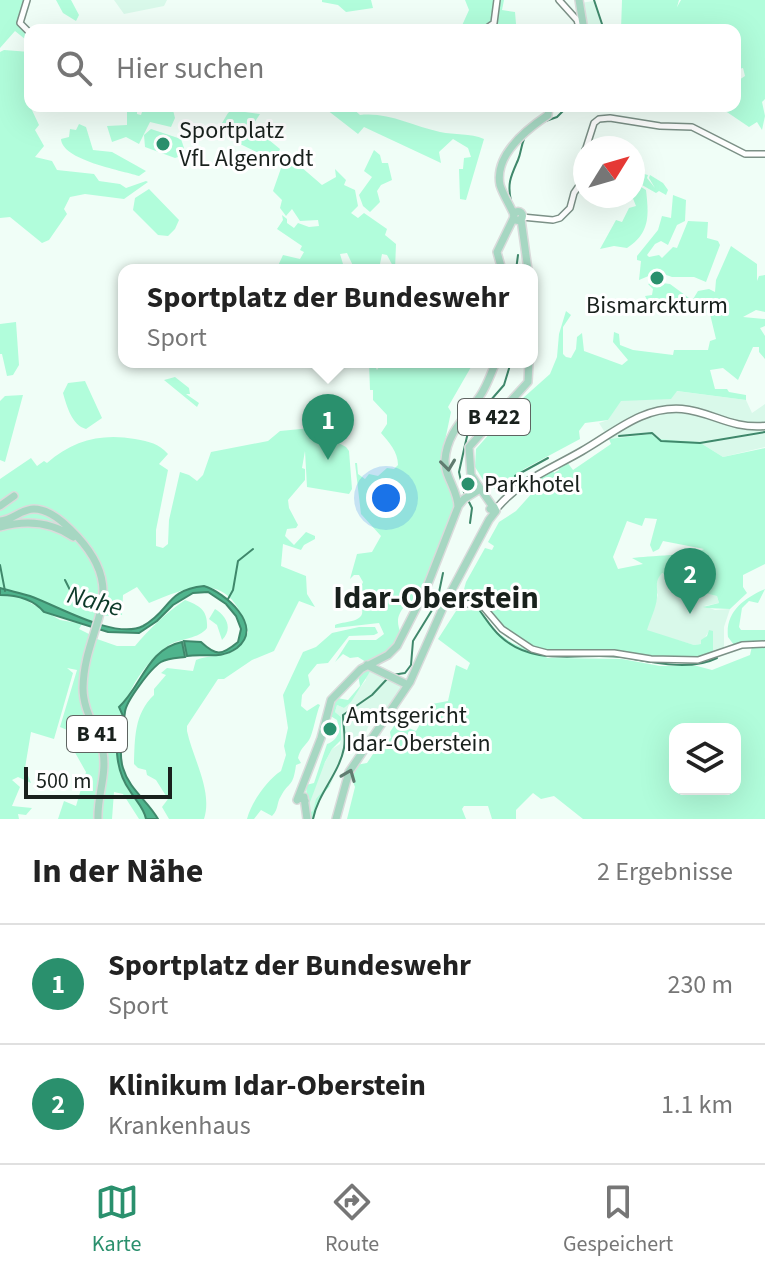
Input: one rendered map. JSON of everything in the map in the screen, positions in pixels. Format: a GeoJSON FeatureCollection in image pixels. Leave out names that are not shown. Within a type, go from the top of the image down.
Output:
{"type":"FeatureCollection","features":[{"type":"Feature","properties":{"kind":"main road"},"geometry":{"type":"LineString","coordinates":[[579,0],[581,24]]}},
{"type":"Feature","properties":{"kind":"main road"},"geometry":{"type":"LineString","coordinates":[[527,264],[518,216],[500,184],[504,163],[522,134],[547,116],[548,112]]}},
{"type":"Feature","properties":{"kind":"main road"},"geometry":{"type":"LineString","coordinates":[[500,264],[497,253],[518,216]]}},
{"type":"Feature","properties":{"kind":"main road","name":"B 422"},"geometry":{"type":"LineString","coordinates":[[462,500],[445,465],[447,450],[455,426],[483,392],[493,368]]}},
{"type":"Feature","properties":{"kind":"main road","name":"B 422"},"geometry":{"type":"LineString","coordinates":[[492,511],[470,472],[470,445],[528,382],[529,368]]}},
{"type":"Feature","properties":{"kind":"main road"},"geometry":{"type":"LineString","coordinates":[[336,819],[350,770],[405,683],[449,604],[492,511],[536,474],[578,454],[648,413],[683,409],[730,424],[765,426]]}},
{"type":"Feature","properties":{"kind":"main road"},"geometry":{"type":"LineString","coordinates":[[307,819],[305,801],[301,797],[297,800],[331,701],[342,688],[391,653],[426,589],[462,500],[480,489]]}},
{"type":"Feature","properties":{"kind":"main road"},"geometry":{"type":"LineString","coordinates":[[0,506],[14,496]]}},
{"type":"Feature","properties":{"kind":"main road"},"geometry":{"type":"LineString","coordinates":[[1,520],[31,509],[51,514],[68,527],[86,549]]}},
{"type":"Feature","properties":{"kind":"main road"},"geometry":{"type":"LineString","coordinates":[[29,522],[35,518],[49,520],[51,514]]}},
{"type":"Feature","properties":{"kind":"main road","name":"B 41"},"geometry":{"type":"LineString","coordinates":[[1,520],[60,529],[86,549],[101,579],[103,601],[84,683],[85,702],[104,760],[98,819]]}},
{"type":"Feature","properties":{"kind":"main road"},"geometry":{"type":"LineString","coordinates":[[375,666],[405,683]]}},
{"type":"Feature","properties":{"kind":"street"},"geometry":{"type":"LineString","coordinates":[[24,27],[20,23],[27,0]]}},
{"type":"Feature","properties":{"kind":"street"},"geometry":{"type":"LineString","coordinates":[[493,24],[497,0]]}},
{"type":"Feature","properties":{"kind":"street"},"geometry":{"type":"LineString","coordinates":[[559,0],[579,24]]}},
{"type":"Feature","properties":{"kind":"street"},"geometry":{"type":"LineString","coordinates":[[590,136],[594,123],[610,118],[660,126],[685,126],[745,154],[765,154]]}},
{"type":"Feature","properties":{"kind":"street"},"geometry":{"type":"LineString","coordinates":[[518,216],[560,218],[570,208],[573,197]]}},
{"type":"Feature","properties":{"kind":"street"},"geometry":{"type":"LineString","coordinates":[[449,604],[479,602],[502,629],[532,649],[547,653],[614,653],[651,659],[698,660],[742,645],[765,644]]}},
{"type":"Feature","properties":{"kind":"shaded area"},"geometry":{"type":"Polygon","coordinates":[[[0,0],[24,0],[20,19],[24,38],[15,31],[0,48],[0,0]]]}},
{"type":"Feature","properties":{"kind":"shaded area"},"geometry":{"type":"Polygon","coordinates":[[[56,0],[71,0],[79,15],[76,21],[63,13],[56,0]]]}},
{"type":"Feature","properties":{"kind":"shaded area"},"geometry":{"type":"Polygon","coordinates":[[[114,0],[167,0],[164,6],[124,14],[114,0]]]}},
{"type":"Feature","properties":{"kind":"shaded area"},"geometry":{"type":"Polygon","coordinates":[[[322,0],[371,0],[373,8],[346,12],[338,5],[322,0]]]}},
{"type":"Feature","properties":{"kind":"shaded area"},"geometry":{"type":"Polygon","coordinates":[[[465,0],[504,0],[502,10],[515,12],[516,24],[463,24],[469,10],[465,0]]]}},
{"type":"Feature","properties":{"kind":"shaded area"},"geometry":{"type":"Polygon","coordinates":[[[622,0],[679,0],[677,7],[681,0],[765,0],[765,99],[762,102],[765,116],[762,130],[757,122],[749,127],[727,112],[741,112],[741,79],[745,76],[741,68],[741,24],[621,24],[622,0]]]}},
{"type":"Feature","properties":{"kind":"shaded area"},"geometry":{"type":"Polygon","coordinates":[[[593,1],[602,24],[585,24],[581,3],[593,1]]]}},
{"type":"Feature","properties":{"kind":"shaded area"},"geometry":{"type":"Polygon","coordinates":[[[0,52],[24,52],[24,112],[33,112],[39,125],[35,130],[44,146],[35,157],[52,161],[57,170],[94,174],[99,181],[126,188],[148,182],[124,199],[85,194],[70,197],[64,209],[67,214],[49,240],[42,243],[10,217],[0,218],[0,52]]]}},
{"type":"Feature","properties":{"kind":"shaded area"},"geometry":{"type":"Polygon","coordinates":[[[127,112],[141,115],[142,112],[174,112],[175,118],[171,127],[150,122],[139,144],[126,137],[112,142],[107,126],[127,125],[127,112]]]}},
{"type":"Feature","properties":{"kind":"shaded area"},"geometry":{"type":"Polygon","coordinates":[[[330,112],[381,116],[440,132],[484,139],[466,200],[460,199],[459,169],[463,169],[464,158],[471,157],[468,148],[453,139],[439,152],[441,163],[364,127],[358,134],[330,112]]]}},
{"type":"Feature","properties":{"kind":"shaded area"},"geometry":{"type":"Polygon","coordinates":[[[228,113],[260,114],[252,126],[280,149],[275,161],[238,143],[246,135],[243,130],[228,133],[222,123],[228,113]]]}},
{"type":"Feature","properties":{"kind":"shaded area"},"geometry":{"type":"Polygon","coordinates":[[[79,124],[86,127],[93,150],[112,152],[146,171],[139,176],[93,163],[71,153],[61,139],[69,137],[70,129],[76,130],[79,124]]]}},
{"type":"Feature","properties":{"kind":"shaded area","name":"Sportplatz VfL Algenrodt"},"geometry":{"type":"Polygon","coordinates":[[[151,129],[181,139],[184,148],[181,156],[175,158],[145,147],[144,135],[151,129]]]}},
{"type":"Feature","properties":{"kind":"shaded area"},"geometry":{"type":"Polygon","coordinates":[[[374,150],[380,155],[382,163],[388,163],[392,180],[381,185],[377,191],[380,202],[370,212],[363,206],[359,195],[372,177],[364,171],[374,150]]]}},
{"type":"Feature","properties":{"kind":"shaded area"},"geometry":{"type":"Polygon","coordinates":[[[286,154],[322,185],[336,177],[335,169],[346,180],[344,185],[355,190],[358,206],[351,213],[358,218],[364,213],[387,229],[385,235],[396,244],[395,264],[382,254],[380,264],[352,264],[347,253],[340,254],[343,264],[279,264],[283,255],[300,259],[304,252],[300,250],[302,246],[277,229],[283,220],[282,215],[294,228],[298,223],[309,227],[319,226],[318,220],[300,221],[292,209],[286,216],[280,208],[282,200],[273,191],[286,154]]]}},
{"type":"Feature","properties":{"kind":"shaded area"},"geometry":{"type":"Polygon","coordinates":[[[645,174],[655,188],[650,175],[668,190],[666,195],[659,191],[656,193],[645,187],[645,174]]]}},
{"type":"Feature","properties":{"kind":"shaded area"},"geometry":{"type":"Polygon","coordinates":[[[149,189],[179,220],[168,236],[158,235],[133,210],[135,198],[149,189]]]}},
{"type":"Feature","properties":{"kind":"shaded area"},"geometry":{"type":"Polygon","coordinates":[[[646,190],[647,216],[640,236],[627,248],[614,246],[600,249],[616,220],[622,222],[629,208],[645,208],[646,190]]]}},
{"type":"Feature","properties":{"kind":"shaded area"},"geometry":{"type":"Polygon","coordinates":[[[673,195],[686,200],[685,221],[677,225],[668,245],[661,241],[647,255],[662,258],[673,247],[677,248],[688,221],[708,222],[707,238],[718,241],[720,245],[706,282],[694,277],[672,277],[658,272],[639,280],[641,261],[637,260],[637,256],[658,230],[662,216],[671,218],[673,195]]]}},
{"type":"Feature","properties":{"kind":"shaded area"},"geometry":{"type":"Polygon","coordinates":[[[731,246],[757,264],[757,281],[759,276],[765,275],[765,312],[756,310],[743,317],[765,319],[765,326],[760,328],[765,336],[765,359],[759,347],[753,347],[738,380],[723,368],[710,370],[715,389],[746,395],[746,400],[677,391],[671,399],[621,401],[608,420],[585,423],[579,431],[580,439],[524,469],[500,494],[489,484],[487,486],[475,467],[476,449],[513,407],[550,374],[557,357],[559,334],[566,311],[571,315],[563,327],[563,354],[566,357],[571,358],[577,337],[582,333],[584,351],[622,365],[628,360],[613,342],[614,332],[619,334],[620,345],[633,350],[673,355],[674,350],[708,350],[710,341],[716,339],[710,314],[687,309],[698,291],[709,289],[715,292],[716,280],[731,246]]]}},
{"type":"Feature","properties":{"kind":"shaded area"},"geometry":{"type":"Polygon","coordinates":[[[648,284],[670,284],[689,298],[678,316],[667,303],[662,306],[657,302],[648,302],[645,296],[652,295],[653,289],[648,284]]]}},
{"type":"Feature","properties":{"kind":"shaded area"},"geometry":{"type":"Polygon","coordinates":[[[16,322],[19,365],[13,375],[7,376],[0,354],[0,324],[16,322]]]}},
{"type":"Feature","properties":{"kind":"shaded area"},"geometry":{"type":"Polygon","coordinates":[[[369,368],[470,368],[448,407],[451,412],[443,450],[455,508],[438,556],[414,608],[404,607],[400,614],[398,623],[401,634],[398,639],[386,651],[366,662],[343,654],[335,662],[349,640],[376,640],[384,634],[379,623],[335,628],[335,625],[357,619],[362,614],[357,596],[363,582],[359,575],[350,579],[357,554],[372,552],[381,536],[361,514],[355,463],[358,474],[365,479],[369,474],[378,476],[387,468],[394,469],[398,465],[395,452],[381,433],[387,424],[387,415],[373,400],[373,390],[370,390],[369,368]]]}},
{"type":"Feature","properties":{"kind":"shaded area"},"geometry":{"type":"Polygon","coordinates":[[[175,377],[189,388],[190,394],[186,394],[199,403],[197,407],[164,380],[175,377]]]}},
{"type":"Feature","properties":{"kind":"shaded area"},"geometry":{"type":"Polygon","coordinates":[[[85,381],[102,418],[86,429],[74,420],[63,393],[68,383],[85,381]]]}},
{"type":"Feature","properties":{"kind":"shaded area"},"geometry":{"type":"Polygon","coordinates":[[[676,391],[746,400],[752,413],[765,404],[765,447],[723,457],[699,442],[657,439],[650,434],[609,439],[599,423],[608,420],[620,401],[676,391]]]}},
{"type":"Feature","properties":{"kind":"shaded area"},"geometry":{"type":"Polygon","coordinates":[[[23,395],[5,462],[0,460],[0,401],[5,396],[23,395]]]}},
{"type":"Feature","properties":{"kind":"shaded area"},"geometry":{"type":"Polygon","coordinates":[[[311,428],[349,451],[352,489],[349,494],[307,487],[305,451],[302,468],[305,469],[305,480],[288,500],[298,525],[287,529],[285,536],[294,545],[306,532],[315,539],[301,550],[283,544],[281,566],[306,576],[307,594],[315,607],[299,601],[274,651],[252,660],[224,679],[218,679],[187,726],[204,786],[204,819],[169,819],[162,807],[168,799],[156,780],[134,764],[139,718],[154,695],[154,689],[166,675],[161,673],[167,668],[193,671],[196,660],[232,652],[243,642],[248,632],[240,612],[221,591],[209,588],[181,591],[149,603],[137,587],[123,595],[122,615],[103,616],[105,597],[95,568],[100,588],[97,622],[41,606],[48,603],[0,588],[0,503],[16,490],[0,501],[0,479],[31,458],[37,466],[44,461],[47,463],[67,449],[88,440],[123,437],[161,447],[168,454],[159,464],[168,470],[156,530],[156,546],[163,548],[168,544],[169,520],[180,472],[197,481],[203,475],[211,452],[268,441],[280,431],[311,428]]]}},
{"type":"Feature","properties":{"kind":"shaded area"},"geometry":{"type":"Polygon","coordinates":[[[651,434],[657,439],[699,442],[723,457],[765,448],[765,564],[743,575],[743,587],[747,593],[730,609],[707,608],[703,607],[719,603],[717,596],[679,587],[662,573],[658,579],[656,602],[647,630],[694,645],[701,644],[709,630],[713,631],[713,652],[701,658],[545,652],[502,626],[480,601],[471,598],[461,600],[466,582],[485,548],[492,550],[494,546],[488,542],[499,522],[516,511],[543,481],[540,476],[552,469],[554,473],[559,470],[558,466],[567,462],[573,470],[611,444],[609,439],[651,434]],[[645,518],[642,526],[627,521],[613,557],[618,569],[643,564],[632,558],[704,549],[663,541],[659,549],[653,552],[650,545],[657,519],[645,518]]]}},
{"type":"Feature","properties":{"kind":"shaded area"},"geometry":{"type":"Polygon","coordinates":[[[661,573],[672,578],[679,587],[717,596],[719,603],[704,606],[715,610],[730,609],[724,627],[724,649],[713,652],[712,631],[701,644],[694,645],[646,631],[658,595],[655,587],[661,573]]]}},
{"type":"Feature","properties":{"kind":"shaded area"},"geometry":{"type":"Polygon","coordinates":[[[204,586],[231,602],[244,620],[244,639],[231,652],[187,656],[184,641],[201,642],[219,652],[238,642],[241,629],[236,616],[226,604],[208,592],[193,593],[139,633],[108,632],[44,612],[24,599],[0,595],[0,588],[30,596],[86,620],[117,629],[131,629],[152,620],[175,596],[204,586]]]}},
{"type":"Feature","properties":{"kind":"shaded area"},"geometry":{"type":"Polygon","coordinates":[[[765,589],[758,603],[749,601],[742,608],[739,627],[741,630],[765,630],[765,819],[583,819],[554,796],[541,799],[533,793],[516,810],[516,819],[492,819],[488,806],[464,806],[462,809],[466,819],[347,819],[355,787],[351,776],[356,765],[367,763],[379,745],[391,738],[390,732],[396,723],[416,731],[432,704],[448,701],[456,665],[467,670],[470,663],[438,639],[456,611],[480,610],[494,630],[512,643],[548,658],[622,659],[712,670],[750,655],[753,642],[734,645],[728,637],[733,613],[743,602],[765,589]]]}},
{"type":"Feature","properties":{"kind":"shaded area"},"geometry":{"type":"Polygon","coordinates":[[[0,595],[22,598],[60,620],[95,626],[82,624],[79,629],[93,636],[90,659],[97,639],[117,646],[135,646],[185,600],[204,613],[207,628],[204,632],[169,645],[156,656],[134,685],[121,718],[117,753],[120,771],[146,819],[139,819],[123,794],[114,792],[112,819],[58,819],[64,801],[76,806],[86,772],[73,749],[72,732],[60,727],[77,670],[67,668],[73,673],[54,739],[31,732],[25,768],[31,783],[18,777],[12,780],[20,787],[12,806],[32,808],[26,815],[18,814],[19,819],[0,819],[0,595]]]}},
{"type":"Feature","properties":{"kind":"shaded area"},"geometry":{"type":"Polygon","coordinates":[[[215,609],[223,615],[228,627],[222,640],[217,625],[209,619],[215,609]]]}},
{"type":"Feature","properties":{"kind":"shaded area"},"geometry":{"type":"Polygon","coordinates":[[[375,627],[378,633],[349,636],[328,663],[317,664],[308,675],[310,685],[302,695],[301,706],[307,711],[320,705],[310,737],[298,758],[301,763],[296,765],[292,781],[281,796],[276,811],[272,816],[261,810],[254,819],[247,819],[260,792],[281,771],[288,728],[283,695],[303,652],[316,647],[332,633],[375,627]]]}},
{"type":"Feature","properties":{"kind":"shaded area"},"geometry":{"type":"Polygon","coordinates":[[[182,642],[185,657],[157,665],[126,707],[121,740],[122,762],[130,782],[158,819],[146,819],[121,774],[117,755],[123,716],[119,707],[153,660],[170,646],[182,642]]]}},
{"type":"Feature","properties":{"kind":"shaded area"},"geometry":{"type":"Polygon","coordinates":[[[367,667],[371,670],[351,702],[344,708],[337,705],[335,712],[341,717],[341,740],[325,762],[309,805],[310,812],[316,799],[330,786],[319,798],[314,819],[308,819],[306,785],[314,783],[327,744],[336,738],[338,732],[337,720],[329,715],[337,698],[348,700],[360,686],[358,675],[367,667]]]}},
{"type":"Feature","properties":{"kind":"shaded area"},"geometry":{"type":"Polygon","coordinates":[[[383,667],[407,680],[386,714],[376,708],[366,732],[369,738],[361,750],[348,743],[330,786],[310,812],[309,805],[320,772],[332,749],[340,744],[342,729],[341,717],[335,712],[337,705],[344,708],[371,670],[380,672],[383,667]]]}},
{"type":"Feature","properties":{"kind":"waterway"},"geometry":{"type":"LineString","coordinates":[[594,0],[602,24]]}},
{"type":"Feature","properties":{"kind":"waterway"},"geometry":{"type":"LineString","coordinates":[[543,122],[562,112]]}},
{"type":"Feature","properties":{"kind":"waterway"},"geometry":{"type":"LineString","coordinates":[[511,201],[510,180],[524,139]]}},
{"type":"Feature","properties":{"kind":"waterway"},"geometry":{"type":"LineString","coordinates":[[517,264],[518,255]]}},
{"type":"Feature","properties":{"kind":"waterway"},"geometry":{"type":"LineString","coordinates":[[470,523],[472,508],[459,472],[470,424],[504,385],[509,368]]}},
{"type":"Feature","properties":{"kind":"waterway"},"geometry":{"type":"LineString","coordinates":[[619,436],[652,433],[661,441],[700,443],[765,432]]}},
{"type":"Feature","properties":{"kind":"waterway"},"geometry":{"type":"LineString","coordinates":[[515,476],[548,458]]}},
{"type":"Feature","properties":{"kind":"waterway"},"geometry":{"type":"LineString","coordinates":[[228,599],[233,590],[238,561],[253,549]]}},
{"type":"Feature","properties":{"kind":"waterway"},"geometry":{"type":"LineString","coordinates":[[0,565],[5,591]]}},
{"type":"Feature","properties":{"kind":"waterway"},"geometry":{"type":"LineString","coordinates":[[392,675],[405,673],[411,665],[413,641],[437,602],[443,573]]}},
{"type":"Feature","properties":{"kind":"waterway","name":"Nahe"},"geometry":{"type":"LineString","coordinates":[[65,580],[76,602]]}},
{"type":"Feature","properties":{"kind":"waterway"},"geometry":{"type":"LineString","coordinates":[[480,611],[500,636],[529,653],[629,658]]}},
{"type":"Feature","properties":{"kind":"waterway"},"geometry":{"type":"LineString","coordinates":[[634,659],[687,665],[717,658]]}},
{"type":"Feature","properties":{"kind":"waterway"},"geometry":{"type":"LineString","coordinates":[[313,819],[344,748],[343,715],[372,695],[387,679]]}},
{"type":"Feature","properties":{"kind":"place","name":"Sportplatz VfL Algenrodt"},"geometry":{"type":"Point","coordinates":[163,144]}},
{"type":"Feature","properties":{"kind":"place","name":"Bismarckturm"},"geometry":{"type":"Point","coordinates":[657,278]}},
{"type":"Feature","properties":{"kind":"place","name":"Sportplatz der Bundeswehr"},"geometry":{"type":"Point","coordinates":[328,460]}},
{"type":"Feature","properties":{"kind":"place","name":"Parkhotel"},"geometry":{"type":"Point","coordinates":[468,484]}},
{"type":"Feature","properties":{"kind":"place","name":"Klinikum Idar-Oberstein"},"geometry":{"type":"Point","coordinates":[690,614]}},
{"type":"Feature","properties":{"kind":"place","name":"Amtsgericht Idar-Oberstein"},"geometry":{"type":"Point","coordinates":[330,729]}},
{"type":"Feature","properties":{"kind":"district","name":"Idar-Oberstein"},"geometry":{"type":"Point","coordinates":[436,598]}}]}
